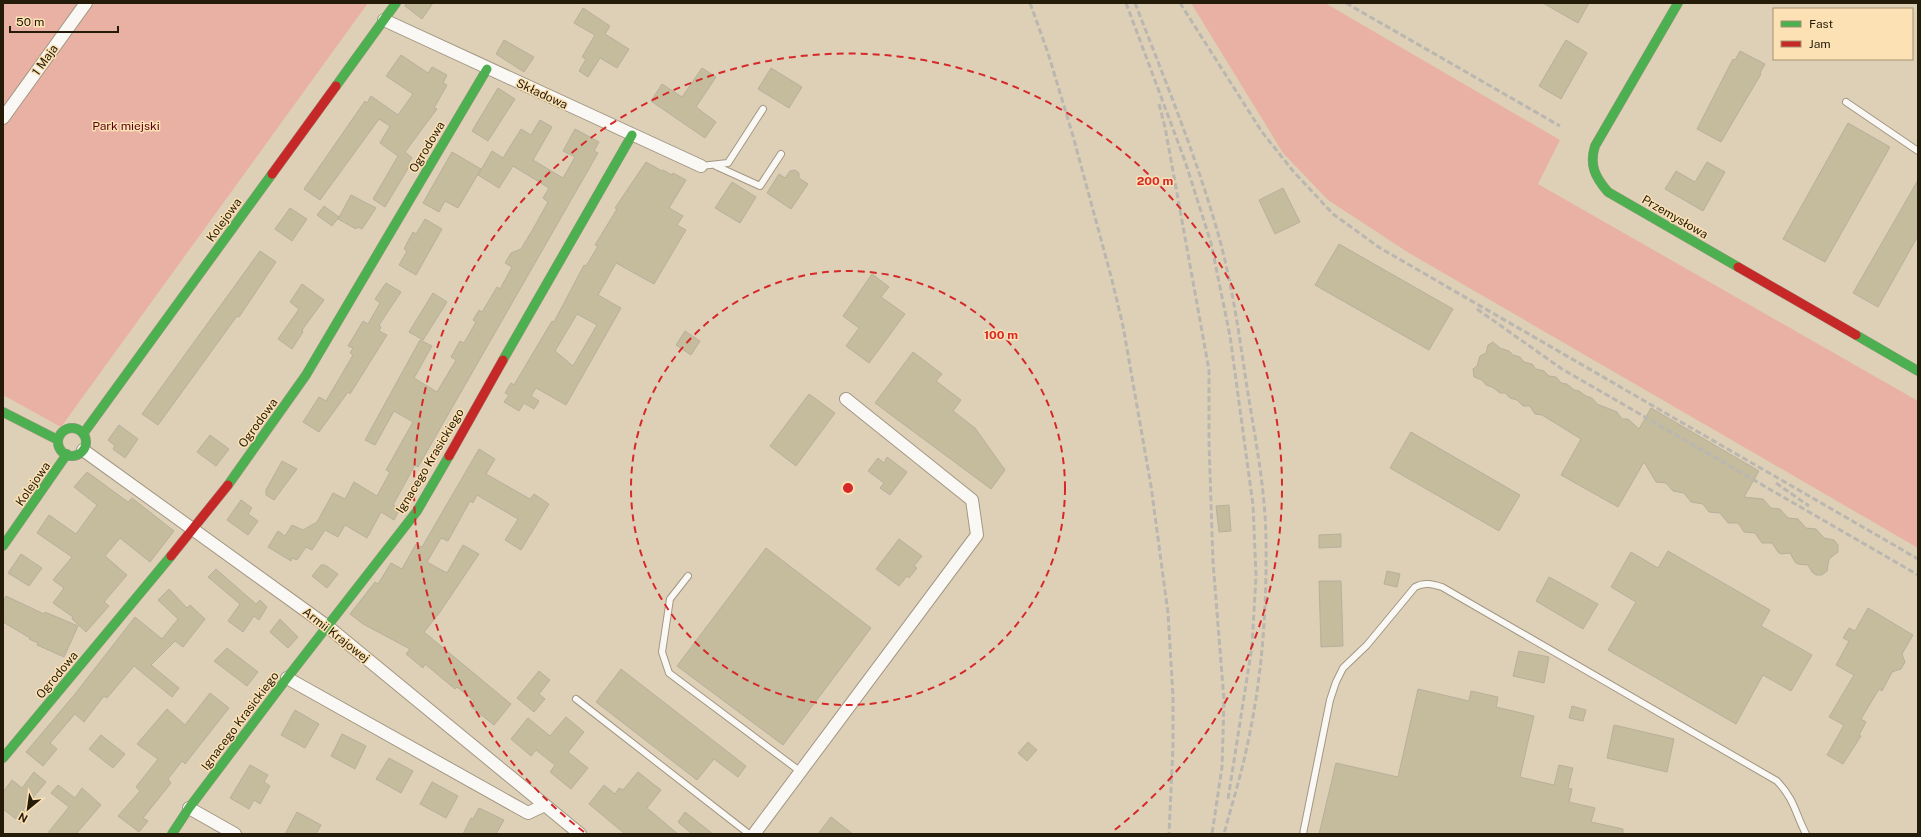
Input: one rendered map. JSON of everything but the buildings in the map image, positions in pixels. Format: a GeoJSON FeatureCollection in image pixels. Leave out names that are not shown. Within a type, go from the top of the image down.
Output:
{"type":"FeatureCollection","features":[{"type":"Feature","properties":{"kind":"street","name":"1 Maja"},"geometry":{"type":"LineString","coordinates":[[3,118],[86,3]]}},
{"type":"Feature","properties":{"kind":"street","name":"Kolejowa"},"geometry":{"type":"LineString","coordinates":[[83,434],[396,3]]}},
{"type":"Feature","properties":{"kind":"street","name":"Przemysłowa"},"geometry":{"type":"LineString","coordinates":[[1678,3],[1595,146],[1591,156],[1596,179],[1608,192],[1918,371]]}},
{"type":"Feature","properties":{"kind":"street","name":"Składowa"},"geometry":{"type":"LineString","coordinates":[[384,20],[701,166]]}},
{"type":"Feature","properties":{"kind":"street","name":"Ogrodowa"},"geometry":{"type":"LineString","coordinates":[[3,758],[193,530],[278,416],[306,375],[488,69]]}},
{"type":"Feature","properties":{"kind":"street","name":"Ignacego Krasickiego"},"geometry":{"type":"LineString","coordinates":[[172,834],[189,808],[287,678],[417,511],[632,135]]}},
{"type":"Feature","properties":{"kind":"street"},"geometry":{"type":"LineString","coordinates":[[754,834],[802,772],[977,534],[972,500],[846,399]]}},
{"type":"Feature","properties":{"kind":"street"},"geometry":{"type":"LineString","coordinates":[[3,412],[58,440]]}},
{"type":"Feature","properties":{"kind":"street"},"geometry":{"type":"LineString","coordinates":[[76,428],[83,434],[85,440],[83,450],[76,455],[67,454],[60,449],[58,440],[66,429],[76,428]]}},
{"type":"Feature","properties":{"kind":"street","name":"Armii Krajowej"},"geometry":{"type":"LineString","coordinates":[[83,450],[327,626],[580,834]]}},
{"type":"Feature","properties":{"kind":"street","name":"Kolejowa"},"geometry":{"type":"LineString","coordinates":[[3,546],[56,472],[67,454]]}},
{"type":"Feature","properties":{"kind":"street"},"geometry":{"type":"LineString","coordinates":[[287,678],[528,812],[545,805]]}},
{"type":"Feature","properties":{"kind":"street"},"geometry":{"type":"LineString","coordinates":[[189,808],[235,834]]}},
{"type":"Feature","properties":{"kind":"lane"},"geometry":{"type":"LineString","coordinates":[[1846,102],[1918,151]]}},
{"type":"Feature","properties":{"kind":"lane"},"geometry":{"type":"LineString","coordinates":[[701,166],[716,166],[728,163],[763,109]]}},
{"type":"Feature","properties":{"kind":"lane"},"geometry":{"type":"LineString","coordinates":[[716,166],[760,186],[781,154]]}},
{"type":"Feature","properties":{"kind":"lane"},"geometry":{"type":"LineString","coordinates":[[688,576],[670,599],[662,652],[669,672],[802,772]]}},
{"type":"Feature","properties":{"kind":"lane"},"geometry":{"type":"LineString","coordinates":[[1303,834],[1330,700],[1336,682],[1344,668],[1367,645],[1415,587],[1422,583],[1442,587],[1777,781],[1788,792],[1795,805],[1806,834]]}},
{"type":"Feature","properties":{"kind":"lane"},"geometry":{"type":"LineString","coordinates":[[576,699],[749,834]]}},
{"type":"Feature","properties":{"kind":"green space","name":"Park miejski"},"geometry":{"type":"Polygon","coordinates":[[[3,3],[368,3],[61,427],[3,395],[3,3]]]}},
{"type":"Feature","properties":{"kind":"green space"},"geometry":{"type":"Polygon","coordinates":[[[1191,3],[1325,3],[1560,140],[1538,184],[1918,401],[1918,548],[1409,253],[1328,200],[1283,153],[1191,3]]]}},
{"type":"Feature","properties":{"kind":"railway"},"geometry":{"type":"LineString","coordinates":[[1030,3],[1048,53],[1073,136],[1112,280],[1123,326],[1151,486],[1168,613],[1173,696],[1173,746],[1169,834]]}},
{"type":"Feature","properties":{"kind":"railway"},"geometry":{"type":"LineString","coordinates":[[1126,3],[1185,161],[1211,243],[1230,336],[1253,505],[1256,576],[1252,646],[1228,799]]}},
{"type":"Feature","properties":{"kind":"railway"},"geometry":{"type":"LineString","coordinates":[[1135,3],[1191,149],[1224,255],[1238,327],[1264,498],[1266,592],[1260,672],[1246,751],[1224,834]]}},
{"type":"Feature","properties":{"kind":"railway"},"geometry":{"type":"LineString","coordinates":[[1180,3],[1262,132],[1293,171],[1333,214],[1380,248],[1918,559]]}},
{"type":"Feature","properties":{"kind":"railway"},"geometry":{"type":"LineString","coordinates":[[1346,3],[1560,126]]}},
{"type":"Feature","properties":{"kind":"railway"},"geometry":{"type":"LineString","coordinates":[[1159,104],[1165,127],[1209,370],[1209,443],[1213,562],[1224,700],[1222,767],[1212,834]]}},
{"type":"Feature","properties":{"kind":"railway"},"geometry":{"type":"LineString","coordinates":[[1477,309],[1562,369],[1918,575]]}},
{"type":"Feature","properties":{"kind":"railway"},"geometry":{"type":"LineString","coordinates":[[1776,483],[1809,506]]}},
{"type":"Feature","properties":{"kind":"traffic: fast"},"geometry":{"type":"LineString","coordinates":[[336,86],[396,3]]}},
{"type":"Feature","properties":{"kind":"traffic: fast"},"geometry":{"type":"LineString","coordinates":[[1678,3],[1595,146],[1593,153],[1594,170],[1608,192],[1738,267]]}},
{"type":"Feature","properties":{"kind":"traffic: fast"},"geometry":{"type":"LineString","coordinates":[[228,485],[306,375],[487,69]]}},
{"type":"Feature","properties":{"kind":"traffic: fast"},"geometry":{"type":"LineString","coordinates":[[503,360],[632,135]]}},
{"type":"Feature","properties":{"kind":"traffic: fast"},"geometry":{"type":"LineString","coordinates":[[83,434],[272,174]]}},
{"type":"Feature","properties":{"kind":"traffic: fast"},"geometry":{"type":"LineString","coordinates":[[1856,335],[1918,371]]}},
{"type":"Feature","properties":{"kind":"traffic: fast"},"geometry":{"type":"LineString","coordinates":[[3,412],[58,440]]}},
{"type":"Feature","properties":{"kind":"traffic: fast"},"geometry":{"type":"LineString","coordinates":[[72,428],[82,432],[86,442],[82,452],[72,456],[62,452],[58,442],[62,432],[72,428]]}},
{"type":"Feature","properties":{"kind":"traffic: fast"},"geometry":{"type":"LineString","coordinates":[[3,546],[67,454]]}},
{"type":"Feature","properties":{"kind":"traffic: fast"},"geometry":{"type":"LineString","coordinates":[[172,834],[189,808],[287,678],[417,511],[449,456]]}},
{"type":"Feature","properties":{"kind":"traffic: fast"},"geometry":{"type":"LineString","coordinates":[[3,758],[171,556]]}},
{"type":"Feature","properties":{"kind":"traffic: jam"},"geometry":{"type":"LineString","coordinates":[[272,174],[336,86]]}},
{"type":"Feature","properties":{"kind":"traffic: jam"},"geometry":{"type":"LineString","coordinates":[[1738,267],[1856,335]]}},
{"type":"Feature","properties":{"kind":"traffic: jam"},"geometry":{"type":"LineString","coordinates":[[449,456],[503,360]]}},
{"type":"Feature","properties":{"kind":"traffic: jam"},"geometry":{"type":"LineString","coordinates":[[171,556],[228,485]]}}]}
